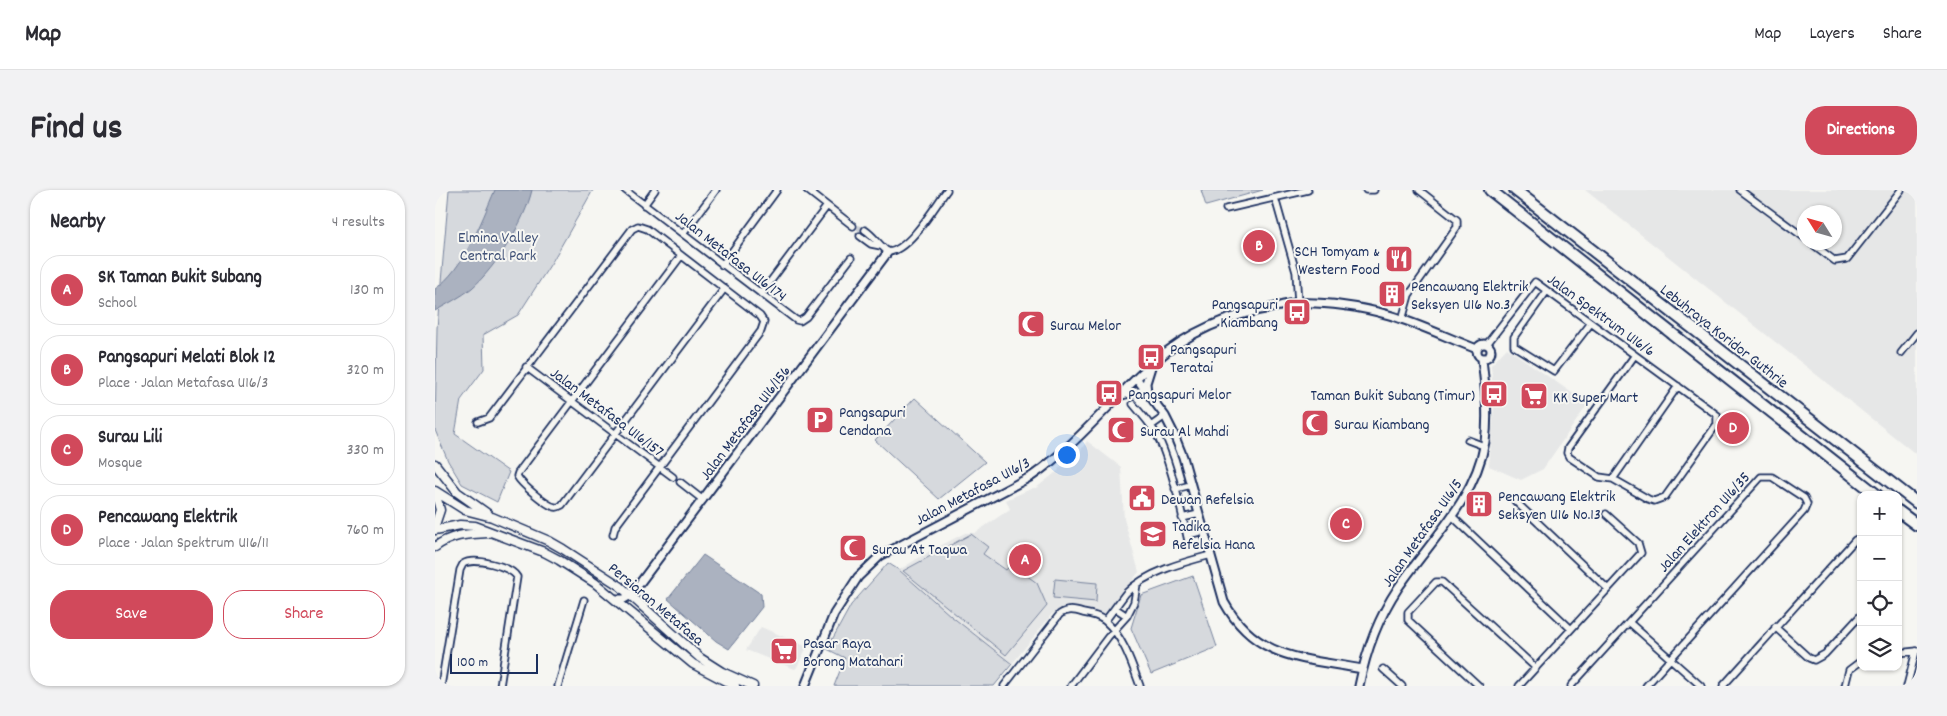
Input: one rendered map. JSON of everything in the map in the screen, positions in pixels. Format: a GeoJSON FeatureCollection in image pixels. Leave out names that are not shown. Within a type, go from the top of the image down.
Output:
{"type":"FeatureCollection","features":[{"type":"Feature","properties":{"kind":"highway","name":"Lebuhraya Koridor Guthrie"},"geometry":{"type":"LineString","coordinates":[[1490,190],[1872,491]]}},
{"type":"Feature","properties":{"kind":"highway","name":"Lebuhraya Koridor Guthrie"},"geometry":{"type":"LineString","coordinates":[[1515,190],[1917,503]]}},
{"type":"Feature","properties":{"kind":"highway"},"geometry":{"type":"LineString","coordinates":[[1902,514],[1917,526]]}},
{"type":"Feature","properties":{"kind":"main road"},"geometry":{"type":"LineString","coordinates":[[435,464],[457,492],[492,517]]}},
{"type":"Feature","properties":{"kind":"main road"},"geometry":{"type":"LineString","coordinates":[[435,491],[439,510],[435,525]]}},
{"type":"Feature","properties":{"kind":"main road","name":"Persiaran Metafasa"},"geometry":{"type":"LineString","coordinates":[[435,491],[465,510],[492,517],[549,541],[631,595],[700,658],[722,672],[753,686]]}},
{"type":"Feature","properties":{"kind":"main road","name":"Persiaran Metafasa"},"geometry":{"type":"LineString","coordinates":[[435,530],[460,524],[475,526],[559,560],[616,599],[693,664],[735,686]]}},
{"type":"Feature","properties":{"kind":"main road"},"geometry":{"type":"LineString","coordinates":[[435,547],[451,537],[493,532]]}},
{"type":"Feature","properties":{"kind":"street","name":"Jalan Metafasa U16/174"},"geometry":{"type":"LineString","coordinates":[[625,190],[793,319],[800,320],[806,317],[851,258]]}},
{"type":"Feature","properties":{"kind":"street"},"geometry":{"type":"LineString","coordinates":[[644,205],[655,190]]}},
{"type":"Feature","properties":{"kind":"street"},"geometry":{"type":"LineString","coordinates":[[683,234],[716,190]]}},
{"type":"Feature","properties":{"kind":"street"},"geometry":{"type":"LineString","coordinates":[[722,265],[777,190]]}},
{"type":"Feature","properties":{"kind":"street"},"geometry":{"type":"LineString","coordinates":[[807,190],[853,226]]}},
{"type":"Feature","properties":{"kind":"street"},"geometry":{"type":"LineString","coordinates":[[865,230],[875,237],[888,252],[897,250],[909,240],[947,190]]}},
{"type":"Feature","properties":{"kind":"street"},"geometry":{"type":"LineString","coordinates":[[1226,210],[1307,190]]}},
{"type":"Feature","properties":{"kind":"street"},"geometry":{"type":"LineString","coordinates":[[1366,190],[1374,190]]}},
{"type":"Feature","properties":{"kind":"street"},"geometry":{"type":"LineString","coordinates":[[1402,320],[1409,295],[1457,228],[1458,223],[1457,220],[1419,190]]}},
{"type":"Feature","properties":{"kind":"street"},"geometry":{"type":"LineString","coordinates":[[1740,190],[1797,232]]}},
{"type":"Feature","properties":{"kind":"street"},"geometry":{"type":"LineString","coordinates":[[1821,250],[1835,260],[1844,261],[1847,259],[1901,190]]}},
{"type":"Feature","properties":{"kind":"street"},"geometry":{"type":"LineString","coordinates":[[1275,198],[1295,272],[1298,303]]}},
{"type":"Feature","properties":{"kind":"street"},"geometry":{"type":"LineString","coordinates":[[761,294],[827,206]]}},
{"type":"Feature","properties":{"kind":"street"},"geometry":{"type":"LineString","coordinates":[[478,422],[489,418],[632,229],[638,226],[647,229],[760,316],[764,322],[761,331],[615,527],[613,535]]}},
{"type":"Feature","properties":{"kind":"street"},"geometry":{"type":"LineString","coordinates":[[860,236],[871,244],[881,246]]}},
{"type":"Feature","properties":{"kind":"street","name":"Jalan Metafasa U16/156"},"geometry":{"type":"LineString","coordinates":[[631,595],[888,252]]}},
{"type":"Feature","properties":{"kind":"street"},"geometry":{"type":"LineString","coordinates":[[681,256],[518,473],[517,476],[523,484],[551,506],[555,507],[562,504],[724,289]]}},
{"type":"Feature","properties":{"kind":"street","name":"Jalan Spektrum U16/6"},"geometry":{"type":"LineString","coordinates":[[1487,344],[1535,282],[1717,415],[1717,424],[1665,497],[1654,501],[1648,499],[1613,478]]}},
{"type":"Feature","properties":{"kind":"street"},"geometry":{"type":"LineString","coordinates":[[1547,291],[1514,337],[1514,346],[1552,371],[1557,370],[1591,323]]}},
{"type":"Feature","properties":{"kind":"street","name":"Jalan Metafasa U16/3"},"geometry":{"type":"LineString","coordinates":[[805,686],[834,614],[858,577],[880,556],[1032,476],[1054,461],[1152,364],[1173,347],[1201,330],[1237,315],[1298,303],[1337,305],[1388,315],[1477,349]]}},
{"type":"Feature","properties":{"kind":"street"},"geometry":{"type":"LineString","coordinates":[[1901,353],[1917,333]]}},
{"type":"Feature","properties":{"kind":"street"},"geometry":{"type":"LineString","coordinates":[[1487,344],[1491,348],[1491,354],[1487,358],[1482,359],[1477,355],[1477,349],[1481,345],[1487,344]]}},
{"type":"Feature","properties":{"kind":"street"},"geometry":{"type":"LineString","coordinates":[[1635,355],[1568,448],[1569,457],[1599,477],[1613,478],[1678,386]]}},
{"type":"Feature","properties":{"kind":"street","name":"Jalan Metafasa U16/5"},"geometry":{"type":"LineString","coordinates":[[1359,686],[1369,645],[1389,603],[1468,493],[1477,471],[1484,446],[1488,417],[1482,359]]}},
{"type":"Feature","properties":{"kind":"street"},"geometry":{"type":"LineString","coordinates":[[1147,392],[1146,383],[1152,364]]}},
{"type":"Feature","properties":{"kind":"street","name":"Jalan Metafasa U16/157"},"geometry":{"type":"LineString","coordinates":[[526,367],[673,477]]}},
{"type":"Feature","properties":{"kind":"street"},"geometry":{"type":"LineString","coordinates":[[1137,378],[1165,416],[1173,432],[1183,457],[1224,602],[1243,630],[1257,641],[1277,652],[1362,669]]}},
{"type":"Feature","properties":{"kind":"street"},"geometry":{"type":"LineString","coordinates":[[1119,396],[1133,392],[1147,392]]}},
{"type":"Feature","properties":{"kind":"street"},"geometry":{"type":"LineString","coordinates":[[1133,404],[1159,439],[1188,538],[1204,531]]}},
{"type":"Feature","properties":{"kind":"street"},"geometry":{"type":"LineString","coordinates":[[1151,426],[1165,416]]}},
{"type":"Feature","properties":{"kind":"street"},"geometry":{"type":"LineString","coordinates":[[1468,440],[1484,446]]}},
{"type":"Feature","properties":{"kind":"street","name":"Jalan Elektron U16/35"},"geometry":{"type":"LineString","coordinates":[[1630,623],[1761,477],[1772,477],[1804,498],[1807,504],[1804,511],[1670,659]]}},
{"type":"Feature","properties":{"kind":"street"},"geometry":{"type":"LineString","coordinates":[[680,482],[703,500]]}},
{"type":"Feature","properties":{"kind":"street"},"geometry":{"type":"LineString","coordinates":[[1175,489],[1191,485]]}},
{"type":"Feature","properties":{"kind":"street"},"geometry":{"type":"LineString","coordinates":[[1515,501],[1608,589]]}},
{"type":"Feature","properties":{"kind":"street"},"geometry":{"type":"LineString","coordinates":[[1183,518],[1199,514]]}},
{"type":"Feature","properties":{"kind":"street"},"geometry":{"type":"LineString","coordinates":[[1519,686],[1641,553],[1638,543],[1606,514]]}},
{"type":"Feature","properties":{"kind":"street"},"geometry":{"type":"LineString","coordinates":[[1452,516],[1571,629]]}},
{"type":"Feature","properties":{"kind":"street"},"geometry":{"type":"LineString","coordinates":[[1723,686],[1857,539]]}},
{"type":"Feature","properties":{"kind":"street"},"geometry":{"type":"LineString","coordinates":[[1105,621],[1127,592],[1137,584],[1172,566],[1211,555]]}},
{"type":"Feature","properties":{"kind":"street"},"geometry":{"type":"LineString","coordinates":[[441,686],[460,570],[463,564],[470,561],[509,570],[515,574],[517,581],[500,686]]}},
{"type":"Feature","properties":{"kind":"street"},"geometry":{"type":"LineString","coordinates":[[1479,686],[1408,620],[1408,612],[1436,582],[1442,582],[1535,668]]}},
{"type":"Feature","properties":{"kind":"street"},"geometry":{"type":"LineString","coordinates":[[1071,686],[1113,631],[1127,616],[1134,602],[1137,584]]}},
{"type":"Feature","properties":{"kind":"street"},"geometry":{"type":"LineString","coordinates":[[616,599],[631,595]]}},
{"type":"Feature","properties":{"kind":"street"},"geometry":{"type":"LineString","coordinates":[[629,610],[628,602],[631,595]]}},
{"type":"Feature","properties":{"kind":"street"},"geometry":{"type":"LineString","coordinates":[[557,686],[583,600]]}},
{"type":"Feature","properties":{"kind":"street"},"geometry":{"type":"LineString","coordinates":[[1115,608],[1127,616]]}},
{"type":"Feature","properties":{"kind":"street"},"geometry":{"type":"LineString","coordinates":[[1004,686],[1060,614],[1073,610],[1098,617],[1105,621],[1123,645],[1140,686]]}},
{"type":"Feature","properties":{"kind":"street"},"geometry":{"type":"LineString","coordinates":[[1775,627],[1809,658],[1814,660],[1825,654],[1857,619]]}},
{"type":"Feature","properties":{"kind":"street"},"geometry":{"type":"LineString","coordinates":[[1571,686],[1630,623],[1701,686]]}},
{"type":"Feature","properties":{"kind":"street"},"geometry":{"type":"LineString","coordinates":[[1902,653],[1916,651],[1907,686]]}},
{"type":"Feature","properties":{"kind":"street"},"geometry":{"type":"LineString","coordinates":[[1646,686],[1670,659]]}},
{"type":"Feature","properties":{"kind":"street"},"geometry":{"type":"LineString","coordinates":[[1845,686],[1849,670],[1857,664]]}},
{"type":"Feature","properties":{"kind":"street"},"geometry":{"type":"LineString","coordinates":[[1383,669],[1402,686]]}},
{"type":"Feature","properties":{"kind":"shaded area"},"geometry":{"type":"Polygon","coordinates":[[[495,190],[532,190],[516,229],[491,268],[472,288],[435,311],[435,289],[455,270],[471,244],[495,190]]]}},
{"type":"Feature","properties":{"kind":"shaded area"},"geometry":{"type":"Polygon","coordinates":[[[1585,190],[1917,190],[1917,455],[1585,190]]]}},
{"type":"Feature","properties":{"kind":"shaded area"},"geometry":{"type":"Polygon","coordinates":[[[1507,348],[1588,404],[1543,469],[1521,480],[1489,466],[1494,407],[1491,365],[1507,348]]]}},
{"type":"Feature","properties":{"kind":"shaded area"},"geometry":{"type":"Polygon","coordinates":[[[1087,441],[1121,467],[1124,519],[1139,572],[1104,615],[1074,606],[1064,607],[1052,614],[1012,664],[951,616],[899,570],[965,533],[975,533],[1010,509],[1006,500],[1036,488],[1074,455],[1076,457],[1087,441]]]}},
{"type":"Feature","properties":{"kind":"shaded area"},"geometry":{"type":"Polygon","coordinates":[[[703,555],[761,594],[762,607],[729,649],[716,641],[668,599],[703,555]]]}},
{"type":"Feature","properties":{"kind":"shaded area"},"geometry":{"type":"Polygon","coordinates":[[[761,627],[805,646],[806,649],[795,669],[746,650],[761,627]]]}},
{"type":"Feature","properties":{"kind":"green space","name":"Elmina Valley Central Park"},"geometry":{"type":"Polygon","coordinates":[[[449,190],[593,190],[552,262],[518,315],[483,335],[484,369],[461,400],[455,434],[509,472],[497,502],[462,484],[448,461],[435,430],[437,328],[449,190]]]}},
{"type":"Feature","properties":{"kind":"green space"},"geometry":{"type":"Polygon","coordinates":[[[1201,190],[1263,190],[1206,206],[1201,190]]]}},
{"type":"Feature","properties":{"kind":"green space"},"geometry":{"type":"Polygon","coordinates":[[[915,398],[985,462],[939,499],[875,440],[915,398]]]}},
{"type":"Feature","properties":{"kind":"green space"},"geometry":{"type":"Polygon","coordinates":[[[971,534],[988,547],[983,554],[1006,570],[1011,564],[1037,583],[1047,606],[1006,655],[903,571],[971,534]]]}},
{"type":"Feature","properties":{"kind":"green space"},"geometry":{"type":"Polygon","coordinates":[[[888,563],[899,570],[951,616],[1012,664],[994,686],[834,686],[845,658],[827,649],[851,605],[888,563]]]}},
{"type":"Feature","properties":{"kind":"green space"},"geometry":{"type":"Polygon","coordinates":[[[1193,576],[1217,647],[1151,674],[1131,628],[1141,595],[1193,576]]]}},
{"type":"Feature","properties":{"kind":"green space"},"geometry":{"type":"Polygon","coordinates":[[[1055,579],[1097,583],[1096,602],[1053,598],[1055,579]]]}},
{"type":"Feature","properties":{"kind":"tunnel"},"geometry":{"type":"LineString","coordinates":[[860,236],[853,226],[865,230]]}},
{"type":"Feature","properties":{"kind":"place","name":"Pangsapuri Melati Blok 12"},"geometry":{"type":"Point","coordinates":[1259,246]}},
{"type":"Feature","properties":{"kind":"place","name":"SCH Tomyam & Western Food"},"geometry":{"type":"Point","coordinates":[1399,259]}},
{"type":"Feature","properties":{"kind":"place","name":"Pencawang Elektrik Seksyen U16 No.3"},"geometry":{"type":"Point","coordinates":[1392,294]}},
{"type":"Feature","properties":{"kind":"place","name":"Pangsapuri Kiambang"},"geometry":{"type":"Point","coordinates":[1297,312]}},
{"type":"Feature","properties":{"kind":"place","name":"Surau Melor"},"geometry":{"type":"Point","coordinates":[1031,324]}},
{"type":"Feature","properties":{"kind":"place","name":"Pangsapuri Teratai"},"geometry":{"type":"Point","coordinates":[1151,357]}},
{"type":"Feature","properties":{"kind":"place","name":"Pangsapuri Melor"},"geometry":{"type":"Point","coordinates":[1109,393]}},
{"type":"Feature","properties":{"kind":"place","name":"Taman Bukit Subang (Timur)"},"geometry":{"type":"Point","coordinates":[1494,394]}},
{"type":"Feature","properties":{"kind":"place","name":"KK Super Mart"},"geometry":{"type":"Point","coordinates":[1534,396]}},
{"type":"Feature","properties":{"kind":"place","name":"Pangsapuri Cendana"},"geometry":{"type":"Point","coordinates":[820,420]}},
{"type":"Feature","properties":{"kind":"place","name":"Surau Kiambang"},"geometry":{"type":"Point","coordinates":[1315,423]}},
{"type":"Feature","properties":{"kind":"place","name":"Pencawang Elektrik"},"geometry":{"type":"Point","coordinates":[1733,428]}},
{"type":"Feature","properties":{"kind":"place","name":"Surau Al Mahdi"},"geometry":{"type":"Point","coordinates":[1121,430]}},
{"type":"Feature","properties":{"kind":"place","name":"Dewan Refelsia"},"geometry":{"type":"Point","coordinates":[1142,498]}},
{"type":"Feature","properties":{"kind":"place","name":"Pencawang Elektrik Seksyen U16 No.13"},"geometry":{"type":"Point","coordinates":[1479,504]}},
{"type":"Feature","properties":{"kind":"place","name":"Surau Lili"},"geometry":{"type":"Point","coordinates":[1346,524]}},
{"type":"Feature","properties":{"kind":"place","name":"Tadika Refelsia Hana"},"geometry":{"type":"Point","coordinates":[1153,534]}},
{"type":"Feature","properties":{"kind":"place","name":"Surau At Taqwa"},"geometry":{"type":"Point","coordinates":[853,548]}},
{"type":"Feature","properties":{"kind":"place","name":"SK Taman Bukit Subang"},"geometry":{"type":"Point","coordinates":[1025,560]}},
{"type":"Feature","properties":{"kind":"place","name":"Pasar Raya Borong Matahari"},"geometry":{"type":"Point","coordinates":[784,651]}}]}
